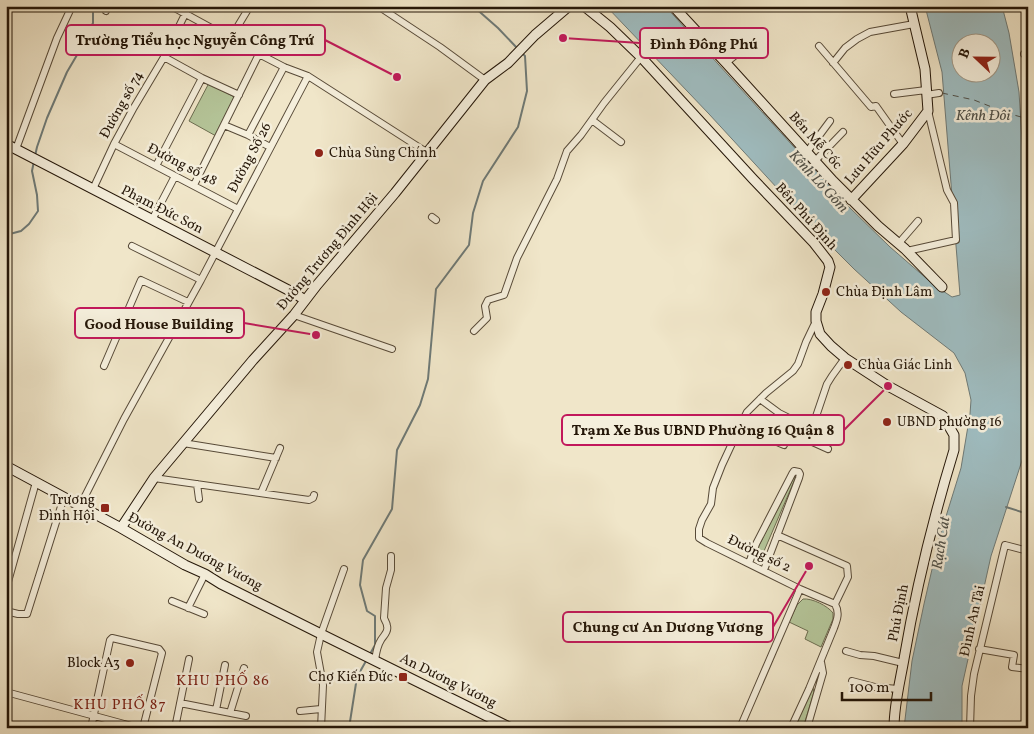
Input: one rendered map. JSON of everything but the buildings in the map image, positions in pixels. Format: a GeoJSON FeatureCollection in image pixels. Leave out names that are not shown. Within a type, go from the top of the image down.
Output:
{"type":"FeatureCollection","features":[{"type":"Feature","properties":{"kind":"street"},"geometry":{"type":"LineString","coordinates":[[16,149],[72,6]]}},
{"type":"Feature","properties":{"kind":"street"},"geometry":{"type":"LineString","coordinates":[[171,6],[284,67],[308,76],[428,153]]}},
{"type":"Feature","properties":{"kind":"street","name":"Đường số 74"},"geometry":{"type":"LineString","coordinates":[[93,189],[114,144],[164,57],[189,6]]}},
{"type":"Feature","properties":{"kind":"street"},"geometry":{"type":"LineString","coordinates":[[230,39],[250,6]]}},
{"type":"Feature","properties":{"kind":"street"},"geometry":{"type":"LineString","coordinates":[[378,6],[486,80]]}},
{"type":"Feature","properties":{"kind":"street","name":"Đường Trương Đình Hội"},"geometry":{"type":"LineString","coordinates":[[121,528],[154,478],[182,443],[294,315],[486,80],[569,6]]}},
{"type":"Feature","properties":{"kind":"street","name":"Bến Phú Định"},"geometry":{"type":"LineString","coordinates":[[584,6],[610,27],[641,57],[814,243],[828,262],[830,267],[816,312],[816,321]]}},
{"type":"Feature","properties":{"kind":"street"},"geometry":{"type":"LineString","coordinates":[[594,6],[611,20],[610,27]]}},
{"type":"Feature","properties":{"kind":"street","name":"Bến Mễ Cốc"},"geometry":{"type":"LineString","coordinates":[[673,6],[850,200],[899,243],[942,287]]}},
{"type":"Feature","properties":{"kind":"street","name":"Lưu Hữu Phước"},"geometry":{"type":"LineString","coordinates":[[907,251],[956,240],[954,203],[947,190],[928,111],[925,69],[910,6]]}},
{"type":"Feature","properties":{"kind":"street"},"geometry":{"type":"LineString","coordinates":[[833,63],[844,48],[870,32],[914,24]]}},
{"type":"Feature","properties":{"kind":"street"},"geometry":{"type":"LineString","coordinates":[[726,63],[761,34]]}},
{"type":"Feature","properties":{"kind":"street"},"geometry":{"type":"LineString","coordinates":[[819,46],[871,107],[876,106],[903,144]]}},
{"type":"Feature","properties":{"kind":"street"},"geometry":{"type":"LineString","coordinates":[[194,185],[259,54]]}},
{"type":"Feature","properties":{"kind":"street"},"geometry":{"type":"LineString","coordinates":[[164,57],[239,96]]}},
{"type":"Feature","properties":{"kind":"street"},"geometry":{"type":"LineString","coordinates":[[474,331],[487,318],[485,306],[488,300],[504,295],[517,258],[557,179],[567,152],[641,57]]}},
{"type":"Feature","properties":{"kind":"street"},"geometry":{"type":"LineString","coordinates":[[248,135],[284,67]]}},
{"type":"Feature","properties":{"kind":"street","name":"Đường Số 26"},"geometry":{"type":"LineString","coordinates":[[80,506],[124,419],[201,280],[308,76]]}},
{"type":"Feature","properties":{"kind":"street"},"geometry":{"type":"LineString","coordinates":[[156,166],[202,78]]}},
{"type":"Feature","properties":{"kind":"street"},"geometry":{"type":"LineString","coordinates":[[894,94],[939,93]]}},
{"type":"Feature","properties":{"kind":"street","name":"Lưu Hữu Phước"},"geometry":{"type":"LineString","coordinates":[[850,200],[903,144],[928,111]]}},
{"type":"Feature","properties":{"kind":"street"},"geometry":{"type":"LineString","coordinates":[[592,120],[621,142]]}},
{"type":"Feature","properties":{"kind":"street"},"geometry":{"type":"LineString","coordinates":[[807,152],[830,121]]}},
{"type":"Feature","properties":{"kind":"street"},"geometry":{"type":"LineString","coordinates":[[224,126],[248,135],[270,147]]}},
{"type":"Feature","properties":{"kind":"street"},"geometry":{"type":"LineString","coordinates":[[815,161],[843,132]]}},
{"type":"Feature","properties":{"kind":"street","name":"Phạm Đức Sơn"},"geometry":{"type":"LineString","coordinates":[[6,144],[305,300]]}},
{"type":"Feature","properties":{"kind":"street","name":"Đường số 48"},"geometry":{"type":"LineString","coordinates":[[114,144],[238,208]]}},
{"type":"Feature","properties":{"kind":"street","name":"Đường số 48"},"geometry":{"type":"LineString","coordinates":[[152,220],[174,176]]}},
{"type":"Feature","properties":{"kind":"street"},"geometry":{"type":"LineString","coordinates":[[899,243],[918,221]]}},
{"type":"Feature","properties":{"kind":"street"},"geometry":{"type":"LineString","coordinates":[[132,246],[201,280]]}},
{"type":"Feature","properties":{"kind":"street"},"geometry":{"type":"LineString","coordinates":[[104,366],[141,280],[188,302]]}},
{"type":"Feature","properties":{"kind":"street"},"geometry":{"type":"LineString","coordinates":[[294,315],[392,349]]}},
{"type":"Feature","properties":{"kind":"street"},"geometry":{"type":"LineString","coordinates":[[816,321],[820,334],[845,358],[827,384],[808,440],[828,449]]}},
{"type":"Feature","properties":{"kind":"street"},"geometry":{"type":"LineString","coordinates":[[784,444],[770,440],[742,422],[747,412],[760,399],[793,371],[798,364],[816,321]]}},
{"type":"Feature","properties":{"kind":"street","name":"Phú Định"},"geometry":{"type":"LineString","coordinates":[[845,358],[888,386],[942,416],[954,435],[954,450],[928,541],[910,619],[898,689],[894,728]]}},
{"type":"Feature","properties":{"kind":"street"},"geometry":{"type":"LineString","coordinates":[[760,399],[779,413],[799,422]]}},
{"type":"Feature","properties":{"kind":"street","name":"Đường số 2"},"geometry":{"type":"LineString","coordinates":[[742,422],[713,488],[711,504],[699,529],[699,538],[835,604],[838,611],[838,618],[821,662],[792,728]]}},
{"type":"Feature","properties":{"kind":"street"},"geometry":{"type":"LineString","coordinates":[[182,443],[276,458]]}},
{"type":"Feature","properties":{"kind":"street"},"geometry":{"type":"LineString","coordinates":[[261,493],[280,448]]}},
{"type":"Feature","properties":{"kind":"street","name":"Đường An Dương Vương"},"geometry":{"type":"LineString","coordinates":[[7,469],[64,497],[184,565],[374,660]]}},
{"type":"Feature","properties":{"kind":"street"},"geometry":{"type":"LineString","coordinates":[[748,563],[792,474],[794,471],[799,472],[799,478],[764,570]]}},
{"type":"Feature","properties":{"kind":"street"},"geometry":{"type":"LineString","coordinates":[[154,478],[312,498]]}},
{"type":"Feature","properties":{"kind":"street"},"geometry":{"type":"LineString","coordinates":[[6,589],[36,482]]}},
{"type":"Feature","properties":{"kind":"street"},"geometry":{"type":"LineString","coordinates":[[197,484],[199,499]]}},
{"type":"Feature","properties":{"kind":"street"},"geometry":{"type":"LineString","coordinates":[[6,611],[28,614],[64,497]]}},
{"type":"Feature","properties":{"kind":"street","name":"Đường số 2"},"geometry":{"type":"LineString","coordinates":[[777,535],[847,566],[848,577],[835,604]]}},
{"type":"Feature","properties":{"kind":"street","name":"Đình An Tài"},"geometry":{"type":"LineString","coordinates":[[970,728],[971,696],[979,649],[1005,545],[1028,551]]}},
{"type":"Feature","properties":{"kind":"street"},"geometry":{"type":"LineString","coordinates":[[374,660],[380,642],[387,630],[384,618],[386,588],[391,570],[391,556]]}},
{"type":"Feature","properties":{"kind":"street"},"geometry":{"type":"LineString","coordinates":[[321,728],[323,685],[317,652],[321,634],[344,568]]}},
{"type":"Feature","properties":{"kind":"street"},"geometry":{"type":"LineString","coordinates":[[188,608],[204,574]]}},
{"type":"Feature","properties":{"kind":"street"},"geometry":{"type":"LineString","coordinates":[[740,728],[800,588]]}},
{"type":"Feature","properties":{"kind":"street"},"geometry":{"type":"LineString","coordinates":[[172,601],[204,614]]}},
{"type":"Feature","properties":{"kind":"street"},"geometry":{"type":"LineString","coordinates":[[91,728],[112,638],[159,649],[162,653],[144,728]]}},
{"type":"Feature","properties":{"kind":"street"},"geometry":{"type":"LineString","coordinates":[[979,649],[1014,655],[1012,667],[1028,669]]}},
{"type":"Feature","properties":{"kind":"street"},"geometry":{"type":"LineString","coordinates":[[846,651],[903,663]]}},
{"type":"Feature","properties":{"kind":"street"},"geometry":{"type":"LineString","coordinates":[[175,728],[189,659]]}},
{"type":"Feature","properties":{"kind":"street","name":"An Dương Vương"},"geometry":{"type":"LineString","coordinates":[[374,660],[511,728]]}},
{"type":"Feature","properties":{"kind":"street","name":"Đường số 2"},"geometry":{"type":"LineString","coordinates":[[807,728],[823,673],[821,662]]}},
{"type":"Feature","properties":{"kind":"street"},"geometry":{"type":"LineString","coordinates":[[216,710],[225,666]]}},
{"type":"Feature","properties":{"kind":"street"},"geometry":{"type":"LineString","coordinates":[[230,713],[244,668]]}},
{"type":"Feature","properties":{"kind":"street"},"geometry":{"type":"LineString","coordinates":[[852,681],[875,687],[898,689]]}},
{"type":"Feature","properties":{"kind":"street"},"geometry":{"type":"LineString","coordinates":[[6,692],[139,728]]}},
{"type":"Feature","properties":{"kind":"street"},"geometry":{"type":"LineString","coordinates":[[180,703],[246,716]]}},
{"type":"Feature","properties":{"kind":"street"},"geometry":{"type":"LineString","coordinates":[[300,711],[321,709]]}},
{"type":"Feature","properties":{"kind":"green space"},"geometry":{"type":"Polygon","coordinates":[[[209,83],[236,98],[216,136],[189,121],[209,83]]]}},
{"type":"Feature","properties":{"kind":"green space"},"geometry":{"type":"Polygon","coordinates":[[[795,475],[795,479],[761,558],[756,556],[755,553],[795,475]]]}},
{"type":"Feature","properties":{"kind":"green space"},"geometry":{"type":"Polygon","coordinates":[[[803,599],[819,603],[833,613],[833,619],[821,647],[805,639],[808,631],[789,622],[797,605],[803,599]]]}},
{"type":"Feature","properties":{"kind":"green space"},"geometry":{"type":"Polygon","coordinates":[[[813,688],[814,692],[803,728],[794,728],[811,689],[813,688]]]}},
{"type":"Feature","properties":{"kind":"water"},"geometry":{"type":"Polygon","coordinates":[[[606,6],[665,6],[846,204],[890,247],[934,285],[952,297],[960,295],[942,72],[925,6],[1002,6],[1009,33],[1019,92],[1028,239],[1028,442],[991,556],[962,686],[962,728],[904,728],[912,661],[924,604],[939,539],[961,468],[971,400],[965,373],[954,353],[901,312],[824,239],[606,6]]]}},
{"type":"Feature","properties":{"kind":"waterway"},"geometry":{"type":"LineString","coordinates":[[35,156],[47,118],[67,72],[93,23],[93,6]]}},
{"type":"Feature","properties":{"kind":"waterway","name":"Rạch Cát"},"geometry":{"type":"LineString","coordinates":[[473,6],[518,49]]}},
{"type":"Feature","properties":{"kind":"waterway"},"geometry":{"type":"LineString","coordinates":[[370,654],[375,645],[375,616],[367,611],[360,585],[363,560],[392,509],[397,450],[420,405],[428,379],[436,289],[469,245],[473,213],[483,181],[518,127],[527,91],[525,56],[521,52]]}},
{"type":"Feature","properties":{"kind":"waterway"},"geometry":{"type":"LineString","coordinates":[[6,235],[21,231],[29,224],[38,211],[32,171],[34,161]]}},
{"type":"Feature","properties":{"kind":"waterway"},"geometry":{"type":"LineString","coordinates":[[1006,507],[1028,514]]}},
{"type":"Feature","properties":{"kind":"waterway"},"geometry":{"type":"LineString","coordinates":[[349,728],[357,677],[366,661]]}},
{"type":"Feature","properties":{"kind":"ferry route"},"geometry":{"type":"LineString","coordinates":[[942,93],[974,100],[1028,119]]}},
{"type":"Feature","properties":{"kind":"place","name":"Đình Đông Phú"},"geometry":{"type":"Point","coordinates":[563,38]}},
{"type":"Feature","properties":{"kind":"place","name":"Trường Tiểu học Nguyễn Công Trứ"},"geometry":{"type":"Point","coordinates":[397,77]}},
{"type":"Feature","properties":{"kind":"place","name":"Chùa Sùng Chính"},"geometry":{"type":"Point","coordinates":[319,153]}},
{"type":"Feature","properties":{"kind":"place","name":"Chùa Định Lâm"},"geometry":{"type":"Point","coordinates":[826,292]}},
{"type":"Feature","properties":{"kind":"place","name":"Good House Building"},"geometry":{"type":"Point","coordinates":[316,335]}},
{"type":"Feature","properties":{"kind":"place","name":"Chùa Giác Linh"},"geometry":{"type":"Point","coordinates":[848,365]}},
{"type":"Feature","properties":{"kind":"place","name":"Trạm Xe Bus UBND Phường 16 Quận 8"},"geometry":{"type":"Point","coordinates":[888,386]}},
{"type":"Feature","properties":{"kind":"place","name":"UBND phường 16"},"geometry":{"type":"Point","coordinates":[887,422]}},
{"type":"Feature","properties":{"kind":"place","name":"Trương Đình Hội"},"geometry":{"type":"Point","coordinates":[105,508]}},
{"type":"Feature","properties":{"kind":"place","name":"Chung cư An Dương Vương"},"geometry":{"type":"Point","coordinates":[809,566]}},
{"type":"Feature","properties":{"kind":"place","name":"Block A3"},"geometry":{"type":"Point","coordinates":[130,663]}},
{"type":"Feature","properties":{"kind":"place","name":"Chợ Kiến Đức"},"geometry":{"type":"Point","coordinates":[403,677]}},
{"type":"Feature","properties":{"kind":"district","name":"KHU PHỐ 86"},"geometry":{"type":"Point","coordinates":[223,681]}},
{"type":"Feature","properties":{"kind":"district","name":"KHU PHỐ 87"},"geometry":{"type":"Point","coordinates":[120,705]}},
{"type":"Feature","properties":{"kind":"water label","name":"Kênh Đôi"},"geometry":{"type":"Point","coordinates":[983,116]}},
{"type":"Feature","properties":{"kind":"water label","name":"Kênh Lò Gốm"},"geometry":{"type":"Point","coordinates":[818,182]}}]}
